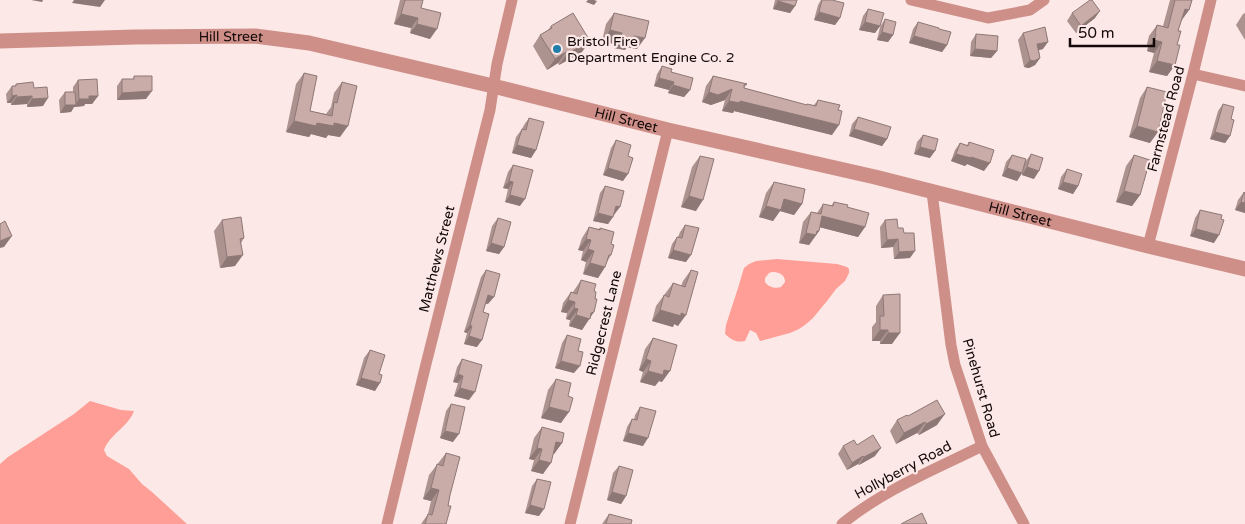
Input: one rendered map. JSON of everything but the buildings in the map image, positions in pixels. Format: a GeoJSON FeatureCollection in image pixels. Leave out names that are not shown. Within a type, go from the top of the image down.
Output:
{"type":"FeatureCollection","features":[{"type":"Feature","properties":{"kind":"street","name":"Matthews Street"},"geometry":{"type":"LineString","coordinates":[[387,524],[490,110],[497,64],[512,0]]}},
{"type":"Feature","properties":{"kind":"street"},"geometry":{"type":"LineString","coordinates":[[911,0],[988,18],[1030,10],[1044,0]]}},
{"type":"Feature","properties":{"kind":"street","name":"Farmstead Road"},"geometry":{"type":"LineString","coordinates":[[1148,246],[1211,0]]}},
{"type":"Feature","properties":{"kind":"street","name":"Hill Street"},"geometry":{"type":"LineString","coordinates":[[0,41],[255,36],[309,43],[493,86],[668,130],[875,177],[1245,269]]}},
{"type":"Feature","properties":{"kind":"street"},"geometry":{"type":"LineString","coordinates":[[1193,74],[1245,86]]}},
{"type":"Feature","properties":{"kind":"street","name":"Ridgecrest Lane"},"geometry":{"type":"LineString","coordinates":[[570,524],[668,130]]}},
{"type":"Feature","properties":{"kind":"street","name":"Pinehurst Road"},"geometry":{"type":"LineString","coordinates":[[932,192],[951,345],[957,371],[982,446],[1024,524]]}},
{"type":"Feature","properties":{"kind":"street","name":"Hollyberry Road"},"geometry":{"type":"LineString","coordinates":[[842,524],[859,510],[899,487],[982,446]]}},
{"type":"Feature","properties":{"kind":"shaded area"},"geometry":{"type":"Polygon","coordinates":[[[777,259],[837,264],[847,267],[849,273],[845,281],[836,289],[813,318],[799,329],[760,341],[756,333],[750,330],[745,341],[737,341],[725,334],[726,325],[744,268],[756,261],[777,259]],[[774,272],[769,273],[765,278],[765,282],[772,287],[781,287],[785,282],[784,277],[774,272]]]}},
{"type":"Feature","properties":{"kind":"shaded area"},"geometry":{"type":"Polygon","coordinates":[[[90,401],[121,410],[134,411],[104,450],[107,456],[129,469],[142,484],[187,524],[0,524],[0,464],[90,401]]]}},
{"type":"Feature","properties":{"kind":"place","name":"Bristol Fire Department Engine Co. 2"},"geometry":{"type":"Point","coordinates":[557,49]}}]}
